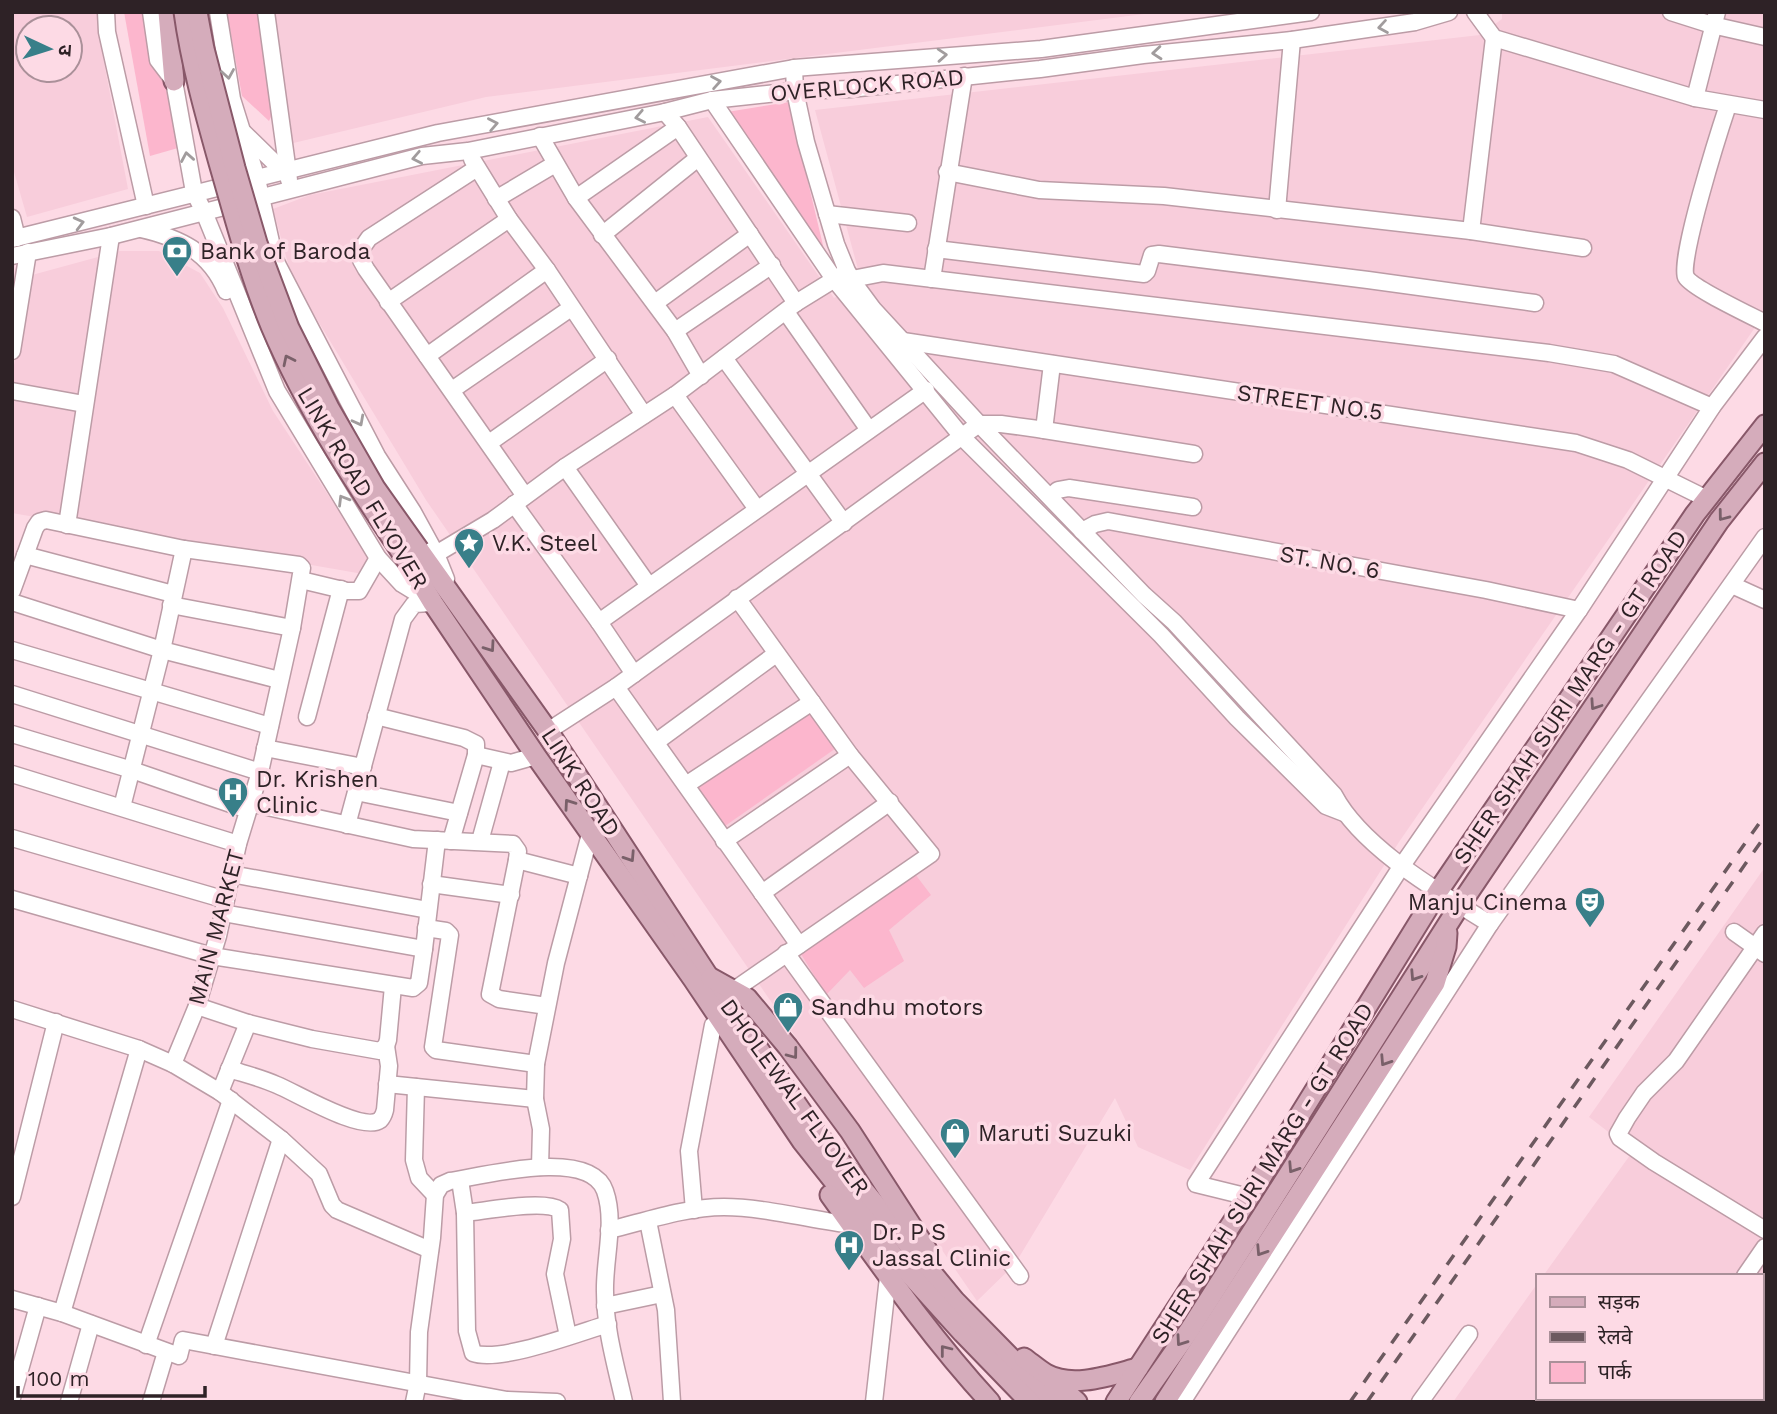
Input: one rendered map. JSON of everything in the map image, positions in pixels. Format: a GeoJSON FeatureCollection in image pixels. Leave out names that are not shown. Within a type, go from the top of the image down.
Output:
{"type":"FeatureCollection","features":[{"type":"Feature","properties":{"kind":"main road"},"geometry":{"type":"LineString","coordinates":[[168,12],[174,81]]}},
{"type":"Feature","properties":{"kind":"main road","name":"LINK ROAD FLYOVER"},"geometry":{"type":"LineString","coordinates":[[184,12],[203,108],[249,270],[272,328],[311,407],[358,488],[422,556],[433,603]]}},
{"type":"Feature","properties":{"kind":"main road","name":"LINK ROAD FLYOVER"},"geometry":{"type":"LineString","coordinates":[[197,12],[204,49],[257,243],[289,328],[329,408],[368,476],[450,592]]}},
{"type":"Feature","properties":{"kind":"main road","name":"SHER SHAH SURI MARG - GT ROAD"},"geometry":{"type":"LineString","coordinates":[[1116,1402],[1249,1197],[1439,890],[1707,499],[1765,425]]}},
{"type":"Feature","properties":{"kind":"main road","name":"SHER SHAH SURI MARG - GT ROAD"},"geometry":{"type":"LineString","coordinates":[[1139,1402],[1189,1331],[1460,905],[1719,521],[1765,463]]}},
{"type":"Feature","properties":{"kind":"main road","name":"LINK ROAD"},"geometry":{"type":"LineString","coordinates":[[450,592],[548,730],[700,978]]}},
{"type":"Feature","properties":{"kind":"main road","name":"LINK ROAD"},"geometry":{"type":"LineString","coordinates":[[433,603],[590,834],[700,978]]}},
{"type":"Feature","properties":{"kind":"main road"},"geometry":{"type":"LineString","coordinates":[[1165,1402],[1435,983],[1446,947],[1447,925]]}},
{"type":"Feature","properties":{"kind":"main road"},"geometry":{"type":"LineString","coordinates":[[700,978],[721,1006],[852,1225],[960,1370],[990,1402]]}},
{"type":"Feature","properties":{"kind":"main road","name":"DHOLEWAL FLYOVER"},"geometry":{"type":"LineString","coordinates":[[700,978],[815,1131],[918,1258],[955,1301],[1054,1402]]}},
{"type":"Feature","properties":{"kind":"main road"},"geometry":{"type":"LineString","coordinates":[[721,1006],[747,998],[788,1046],[850,1131],[916,1235],[968,1301],[1008,1345],[1077,1402]]}},
{"type":"Feature","properties":{"kind":"main road","name":"DHOLEWAL FLYOVER"},"geometry":{"type":"LineString","coordinates":[[721,1006],[803,1141],[896,1259],[1030,1402]]}},
{"type":"Feature","properties":{"kind":"main road"},"geometry":{"type":"LineString","coordinates":[[1047,1375],[1065,1380],[1099,1378],[1138,1368]]}},
{"type":"Feature","properties":{"kind":"street"},"geometry":{"type":"LineString","coordinates":[[106,12],[107,33],[146,206]]}},
{"type":"Feature","properties":{"kind":"street"},"geometry":{"type":"LineString","coordinates":[[151,12],[158,60],[174,81],[194,192],[277,391],[378,558],[402,584],[433,603]]}},
{"type":"Feature","properties":{"kind":"street"},"geometry":{"type":"LineString","coordinates":[[218,12],[232,99],[257,179],[275,260],[377,456],[414,512],[422,556],[493,520],[565,467],[675,395],[791,307],[844,276],[883,273],[1421,337],[1602,362],[1626,369],[1712,407]]}},
{"type":"Feature","properties":{"kind":"street"},"geometry":{"type":"LineString","coordinates":[[266,12],[285,170],[291,191]]}},
{"type":"Feature","properties":{"kind":"street","name":"OVERLOCK ROAD"},"geometry":{"type":"LineString","coordinates":[[15,238],[438,133],[794,68],[1041,49],[1311,12]]}},
{"type":"Feature","properties":{"kind":"street","name":"OVERLOCK ROAD"},"geometry":{"type":"LineString","coordinates":[[20,254],[111,236],[422,156],[443,156],[665,112],[712,100],[795,91],[850,89],[1292,40],[1415,22],[1449,12]]}},
{"type":"Feature","properties":{"kind":"street"},"geometry":{"type":"LineString","coordinates":[[1475,12],[1494,38],[1695,98],[1765,110]]}},
{"type":"Feature","properties":{"kind":"street"},"geometry":{"type":"LineString","coordinates":[[1671,12],[1715,19],[1765,37]]}},
{"type":"Feature","properties":{"kind":"street"},"geometry":{"type":"LineString","coordinates":[[1695,98],[1715,19]]}},
{"type":"Feature","properties":{"kind":"street"},"geometry":{"type":"LineString","coordinates":[[1471,231],[1494,38]]}},
{"type":"Feature","properties":{"kind":"street"},"geometry":{"type":"LineString","coordinates":[[1277,210],[1292,40]]}},
{"type":"Feature","properties":{"kind":"street"},"geometry":{"type":"LineString","coordinates":[[794,68],[795,91],[806,142],[844,276],[979,424],[1174,622],[1334,795],[1344,813],[1401,867],[1490,924]]}},
{"type":"Feature","properties":{"kind":"street"},"geometry":{"type":"LineString","coordinates":[[932,279],[964,76]]}},
{"type":"Feature","properties":{"kind":"street"},"geometry":{"type":"LineString","coordinates":[[712,100],[963,438],[1161,635],[1272,753],[1326,806],[1344,813]]}},
{"type":"Feature","properties":{"kind":"street"},"geometry":{"type":"LineString","coordinates":[[1728,104],[1712,155],[1684,271],[1686,278],[1697,287],[1765,323]]}},
{"type":"Feature","properties":{"kind":"street"},"geometry":{"type":"LineString","coordinates":[[665,112],[772,265],[791,307],[869,429]]}},
{"type":"Feature","properties":{"kind":"street"},"geometry":{"type":"LineString","coordinates":[[576,198],[678,127]]}},
{"type":"Feature","properties":{"kind":"street"},"geometry":{"type":"LineString","coordinates":[[244,133],[285,170]]}},
{"type":"Feature","properties":{"kind":"street"},"geometry":{"type":"LineString","coordinates":[[438,133],[443,156]]}},
{"type":"Feature","properties":{"kind":"street"},"geometry":{"type":"LineString","coordinates":[[540,136],[576,198],[676,331],[701,376]]}},
{"type":"Feature","properties":{"kind":"street"},"geometry":{"type":"LineString","coordinates":[[468,151],[509,219],[547,270],[644,415]]}},
{"type":"Feature","properties":{"kind":"street"},"geometry":{"type":"LineString","coordinates":[[602,234],[698,158]]}},
{"type":"Feature","properties":{"kind":"street"},"geometry":{"type":"LineString","coordinates":[[496,199],[555,164]]}},
{"type":"Feature","properties":{"kind":"street"},"geometry":{"type":"LineString","coordinates":[[477,168],[369,237],[362,248],[361,260],[489,443],[519,500],[634,674]]}},
{"type":"Feature","properties":{"kind":"street"},"geometry":{"type":"LineString","coordinates":[[947,172],[1039,190],[1164,196],[1471,231],[1583,248]]}},
{"type":"Feature","properties":{"kind":"street"},"geometry":{"type":"LineString","coordinates":[[827,214],[908,223]]}},
{"type":"Feature","properties":{"kind":"street"},"geometry":{"type":"LineString","coordinates":[[12,218],[15,238]]}},
{"type":"Feature","properties":{"kind":"street"},"geometry":{"type":"LineString","coordinates":[[388,302],[509,219]]}},
{"type":"Feature","properties":{"kind":"street"},"geometry":{"type":"LineString","coordinates":[[135,228],[169,235],[197,250],[222,280],[257,360],[269,384],[277,391]]}},
{"type":"Feature","properties":{"kind":"street"},"geometry":{"type":"LineString","coordinates":[[655,303],[750,234]]}},
{"type":"Feature","properties":{"kind":"street"},"geometry":{"type":"LineString","coordinates":[[67,525],[111,236]]}},
{"type":"Feature","properties":{"kind":"street"},"geometry":{"type":"LineString","coordinates":[[936,249],[1143,274],[1147,271],[1152,255],[1159,254],[1535,303]]}},
{"type":"Feature","properties":{"kind":"street"},"geometry":{"type":"LineString","coordinates":[[12,351],[20,254]]}},
{"type":"Feature","properties":{"kind":"street"},"geometry":{"type":"LineString","coordinates":[[676,331],[772,265]]}},
{"type":"Feature","properties":{"kind":"street"},"geometry":{"type":"LineString","coordinates":[[427,356],[547,270]]}},
{"type":"Feature","properties":{"kind":"street"},"geometry":{"type":"LineString","coordinates":[[452,390],[571,308]]}},
{"type":"Feature","properties":{"kind":"street"},"geometry":{"type":"LineString","coordinates":[[1249,1197],[1196,1184],[1401,867],[1578,610],[1712,407],[1765,337]]}},
{"type":"Feature","properties":{"kind":"street","name":"STREET NO.5"},"geometry":{"type":"LineString","coordinates":[[903,341],[1577,443],[1608,452],[1667,477],[1707,499]]}},
{"type":"Feature","properties":{"kind":"street"},"geometry":{"type":"LineString","coordinates":[[724,358],[844,523]]}},
{"type":"Feature","properties":{"kind":"street"},"geometry":{"type":"LineString","coordinates":[[489,443],[608,359]]}},
{"type":"Feature","properties":{"kind":"street"},"geometry":{"type":"LineString","coordinates":[[1044,430],[1052,363]]}},
{"type":"Feature","properties":{"kind":"street"},"geometry":{"type":"LineString","coordinates":[[599,622],[926,390]]}},
{"type":"Feature","properties":{"kind":"street"},"geometry":{"type":"LineString","coordinates":[[12,391],[85,404]]}},
{"type":"Feature","properties":{"kind":"street"},"geometry":{"type":"LineString","coordinates":[[675,395],[757,509]]}},
{"type":"Feature","properties":{"kind":"street"},"geometry":{"type":"LineString","coordinates":[[548,730],[617,687],[979,424],[1044,430],[1194,454]]}},
{"type":"Feature","properties":{"kind":"street"},"geometry":{"type":"LineString","coordinates":[[565,467],[649,586]]}},
{"type":"Feature","properties":{"kind":"street"},"geometry":{"type":"LineString","coordinates":[[1050,498],[1058,490],[1069,488],[1193,507]]}},
{"type":"Feature","properties":{"kind":"street"},"geometry":{"type":"LineString","coordinates":[[12,591],[39,522],[46,520],[184,549],[301,566],[301,580],[354,591],[362,588],[378,558]]}},
{"type":"Feature","properties":{"kind":"street","name":"ST. NO. 6"},"geometry":{"type":"LineString","coordinates":[[1082,531],[1108,521],[1486,590],[1578,610]]}},
{"type":"Feature","properties":{"kind":"street"},"geometry":{"type":"LineString","coordinates":[[1182,1402],[1490,924],[1765,537]]}},
{"type":"Feature","properties":{"kind":"street"},"geometry":{"type":"LineString","coordinates":[[122,807],[162,650],[184,549]]}},
{"type":"Feature","properties":{"kind":"street"},"geometry":{"type":"LineString","coordinates":[[25,555],[172,599],[292,628]]}},
{"type":"Feature","properties":{"kind":"street","name":"MAIN MARKET"},"geometry":{"type":"LineString","coordinates":[[173,1063],[197,1006],[225,907],[238,844],[260,772],[301,580]]}},
{"type":"Feature","properties":{"kind":"street"},"geometry":{"type":"LineString","coordinates":[[1732,585],[1765,600]]}},
{"type":"Feature","properties":{"kind":"street"},"geometry":{"type":"LineString","coordinates":[[307,717],[341,589]]}},
{"type":"Feature","properties":{"kind":"street"},"geometry":{"type":"LineString","coordinates":[[694,1210],[689,1152],[721,1006],[793,949],[930,854],[850,755],[737,598]]}},
{"type":"Feature","properties":{"kind":"street"},"geometry":{"type":"LineString","coordinates":[[12,602],[162,650],[279,680]]}},
{"type":"Feature","properties":{"kind":"street"},"geometry":{"type":"LineString","coordinates":[[347,825],[403,619],[414,604],[433,603]]}},
{"type":"Feature","properties":{"kind":"street"},"geometry":{"type":"LineString","coordinates":[[12,650],[270,726]]}},
{"type":"Feature","properties":{"kind":"street"},"geometry":{"type":"LineString","coordinates":[[656,741],[776,654]]}},
{"type":"Feature","properties":{"kind":"street"},"geometry":{"type":"LineString","coordinates":[[617,687],[762,893],[793,949],[1020,1276]]}},
{"type":"Feature","properties":{"kind":"street"},"geometry":{"type":"LineString","coordinates":[[12,694],[260,772]]}},
{"type":"Feature","properties":{"kind":"street"},"geometry":{"type":"LineString","coordinates":[[686,785],[811,702]]}},
{"type":"Feature","properties":{"kind":"street"},"geometry":{"type":"LineString","coordinates":[[12,899],[212,956],[393,986],[416,987],[424,949],[431,884],[444,841],[459,813],[476,755],[476,744],[472,740],[376,716]]}},
{"type":"Feature","properties":{"kind":"street"},"geometry":{"type":"LineString","coordinates":[[12,734],[248,806],[414,839],[513,844],[519,851],[490,994],[499,999],[547,1006]]}},
{"type":"Feature","properties":{"kind":"street"},"geometry":{"type":"LineString","coordinates":[[265,748],[363,768]]}},
{"type":"Feature","properties":{"kind":"street"},"geometry":{"type":"LineString","coordinates":[[476,755],[518,763],[536,757]]}},
{"type":"Feature","properties":{"kind":"street"},"geometry":{"type":"LineString","coordinates":[[724,841],[850,755]]}},
{"type":"Feature","properties":{"kind":"street"},"geometry":{"type":"LineString","coordinates":[[480,841],[502,762]]}},
{"type":"Feature","properties":{"kind":"street"},"geometry":{"type":"LineString","coordinates":[[12,774],[238,844]]}},
{"type":"Feature","properties":{"kind":"street"},"geometry":{"type":"LineString","coordinates":[[356,792],[459,813]]}},
{"type":"Feature","properties":{"kind":"street"},"geometry":{"type":"LineString","coordinates":[[762,893],[890,802]]}},
{"type":"Feature","properties":{"kind":"street"},"geometry":{"type":"LineString","coordinates":[[540,1167],[541,1129],[535,1098],[536,1064],[547,1006],[590,834]]}},
{"type":"Feature","properties":{"kind":"street"},"geometry":{"type":"LineString","coordinates":[[12,838],[225,907],[424,949]]}},
{"type":"Feature","properties":{"kind":"street"},"geometry":{"type":"LineString","coordinates":[[517,860],[579,876]]}},
{"type":"Feature","properties":{"kind":"street"},"geometry":{"type":"LineString","coordinates":[[231,874],[428,910]]}},
{"type":"Feature","properties":{"kind":"street"},"geometry":{"type":"LineString","coordinates":[[431,884],[511,895]]}},
{"type":"Feature","properties":{"kind":"street"},"geometry":{"type":"LineString","coordinates":[[426,928],[446,931],[450,936],[433,1047],[436,1050],[536,1064]]}},
{"type":"Feature","properties":{"kind":"street"},"geometry":{"type":"LineString","coordinates":[[1734,932],[1762,944],[1676,1061],[1644,1093],[1618,1134],[1654,1162],[1765,1230]]}},
{"type":"Feature","properties":{"kind":"street"},"geometry":{"type":"LineString","coordinates":[[229,1069],[281,1086],[322,1109],[372,1122],[383,1117],[387,1084],[386,1046],[393,986]]}},
{"type":"Feature","properties":{"kind":"street"},"geometry":{"type":"LineString","coordinates":[[197,1006],[248,1023],[374,1052],[386,1046]]}},
{"type":"Feature","properties":{"kind":"street"},"geometry":{"type":"LineString","coordinates":[[12,1009],[139,1049],[173,1063],[226,1096],[281,1139],[319,1174],[332,1205],[337,1210],[430,1250]]}},
{"type":"Feature","properties":{"kind":"street"},"geometry":{"type":"LineString","coordinates":[[12,1197],[56,1022]]}},
{"type":"Feature","properties":{"kind":"street"},"geometry":{"type":"LineString","coordinates":[[146,1345],[226,1096],[229,1069],[248,1023]]}},
{"type":"Feature","properties":{"kind":"street"},"geometry":{"type":"LineString","coordinates":[[62,1313],[139,1049]]}},
{"type":"Feature","properties":{"kind":"street"},"geometry":{"type":"LineString","coordinates":[[387,1084],[535,1098]]}},
{"type":"Feature","properties":{"kind":"street"},"geometry":{"type":"LineString","coordinates":[[416,1087],[414,1160],[419,1178],[435,1195]]}},
{"type":"Feature","properties":{"kind":"street"},"geometry":{"type":"LineString","coordinates":[[214,1346],[281,1139]]}},
{"type":"Feature","properties":{"kind":"street"},"geometry":{"type":"LineString","coordinates":[[414,1402],[435,1195],[441,1185],[540,1167],[574,1169],[588,1173],[600,1181],[606,1192],[609,1230],[606,1307],[624,1402]]}},
{"type":"Feature","properties":{"kind":"street"},"geometry":{"type":"LineString","coordinates":[[460,1180],[465,1213],[467,1331],[473,1353],[481,1355],[516,1351],[608,1324]]}},
{"type":"Feature","properties":{"kind":"street"},"geometry":{"type":"LineString","coordinates":[[465,1213],[531,1206],[547,1206],[560,1210],[562,1239],[555,1274],[568,1336]]}},
{"type":"Feature","properties":{"kind":"street"},"geometry":{"type":"LineString","coordinates":[[609,1230],[694,1210],[734,1207],[852,1225]]}},
{"type":"Feature","properties":{"kind":"street"},"geometry":{"type":"LineString","coordinates":[[648,1221],[663,1294],[671,1402]]}},
{"type":"Feature","properties":{"kind":"street"},"geometry":{"type":"LineString","coordinates":[[1746,1274],[1765,1247]]}},
{"type":"Feature","properties":{"kind":"street"},"geometry":{"type":"LineString","coordinates":[[874,1402],[888,1276]]}},
{"type":"Feature","properties":{"kind":"street"},"geometry":{"type":"LineString","coordinates":[[606,1307],[663,1294]]}},
{"type":"Feature","properties":{"kind":"street"},"geometry":{"type":"LineString","coordinates":[[12,1299],[62,1313],[178,1356],[183,1340],[507,1400],[557,1402]]}},
{"type":"Feature","properties":{"kind":"street"},"geometry":{"type":"LineString","coordinates":[[12,1398],[16,1369],[38,1306]]}},
{"type":"Feature","properties":{"kind":"street"},"geometry":{"type":"LineString","coordinates":[[69,1402],[91,1324]]}},
{"type":"Feature","properties":{"kind":"street"},"geometry":{"type":"LineString","coordinates":[[1420,1402],[1469,1334]]}},
{"type":"Feature","properties":{"kind":"street"},"geometry":{"type":"LineString","coordinates":[[151,1402],[166,1352]]}},
{"type":"Feature","properties":{"kind":"shaded area"},"geometry":{"type":"Polygon","coordinates":[[[12,12],[97,12],[99,36],[128,189],[27,217],[12,165],[12,12]]]}},
{"type":"Feature","properties":{"kind":"shaded area"},"geometry":{"type":"Polygon","coordinates":[[[271,12],[1160,12],[486,97],[285,145],[271,12]]]}},
{"type":"Feature","properties":{"kind":"shaded area"},"geometry":{"type":"Polygon","coordinates":[[[1502,12],[1765,12],[1765,313],[1399,842],[1190,1170],[1138,1147],[1115,1098],[1015,1264],[977,1301],[426,500],[292,278],[273,209],[310,195],[708,117],[834,298],[862,284],[815,110],[1480,35],[1502,19],[1502,12]]]}},
{"type":"Feature","properties":{"kind":"shaded area"},"geometry":{"type":"Polygon","coordinates":[[[120,251],[159,251],[200,273],[223,308],[273,411],[369,557],[363,574],[12,513],[12,375],[32,275],[120,251]]]}},
{"type":"Feature","properties":{"kind":"shaded area"},"geometry":{"type":"Polygon","coordinates":[[[1765,867],[1765,1402],[1453,1402],[1536,1285],[1536,1400],[1763,1400],[1763,1274],[1544,1274],[1633,1151],[1589,1117],[1765,867]]]}},
{"type":"Feature","properties":{"kind":"green space"},"geometry":{"type":"Polygon","coordinates":[[[124,12],[159,12],[178,148],[150,156],[124,12]]]}},
{"type":"Feature","properties":{"kind":"green space"},"geometry":{"type":"Polygon","coordinates":[[[227,12],[262,12],[277,104],[269,121],[242,96],[227,12]]]}},
{"type":"Feature","properties":{"kind":"green space"},"geometry":{"type":"Polygon","coordinates":[[[789,102],[826,258],[727,112],[789,102]]]}},
{"type":"Feature","properties":{"kind":"green space"},"geometry":{"type":"Polygon","coordinates":[[[805,700],[839,746],[725,826],[697,786],[805,700]]]}},
{"type":"Feature","properties":{"kind":"green space"},"geometry":{"type":"Polygon","coordinates":[[[915,874],[931,895],[889,930],[904,961],[864,988],[850,970],[826,995],[801,954],[915,874]]]}},
{"type":"Feature","properties":{"kind":"railway"},"geometry":{"type":"LineString","coordinates":[[1350,1402],[1765,815]]}},
{"type":"Feature","properties":{"kind":"railway"},"geometry":{"type":"LineString","coordinates":[[1367,1402],[1765,836]]}},
{"type":"Feature","properties":{"kind":"place","name":"Bank of Baroda"},"geometry":{"type":"Point","coordinates":[177,278]}},
{"type":"Feature","properties":{"kind":"place","name":"V.K. Steel"},"geometry":{"type":"Point","coordinates":[469,570]}},
{"type":"Feature","properties":{"kind":"place","name":"Dr. Krishen Clinic"},"geometry":{"type":"Point","coordinates":[233,819]}},
{"type":"Feature","properties":{"kind":"place","name":"Manju Cinema"},"geometry":{"type":"Point","coordinates":[1590,929]}},
{"type":"Feature","properties":{"kind":"place","name":"Sandhu motors"},"geometry":{"type":"Point","coordinates":[788,1034]}},
{"type":"Feature","properties":{"kind":"place","name":"Maruti Suzuki"},"geometry":{"type":"Point","coordinates":[955,1160]}},
{"type":"Feature","properties":{"kind":"place","name":"Dr. P S Jassal Clinic"},"geometry":{"type":"Point","coordinates":[849,1272]}}]}
